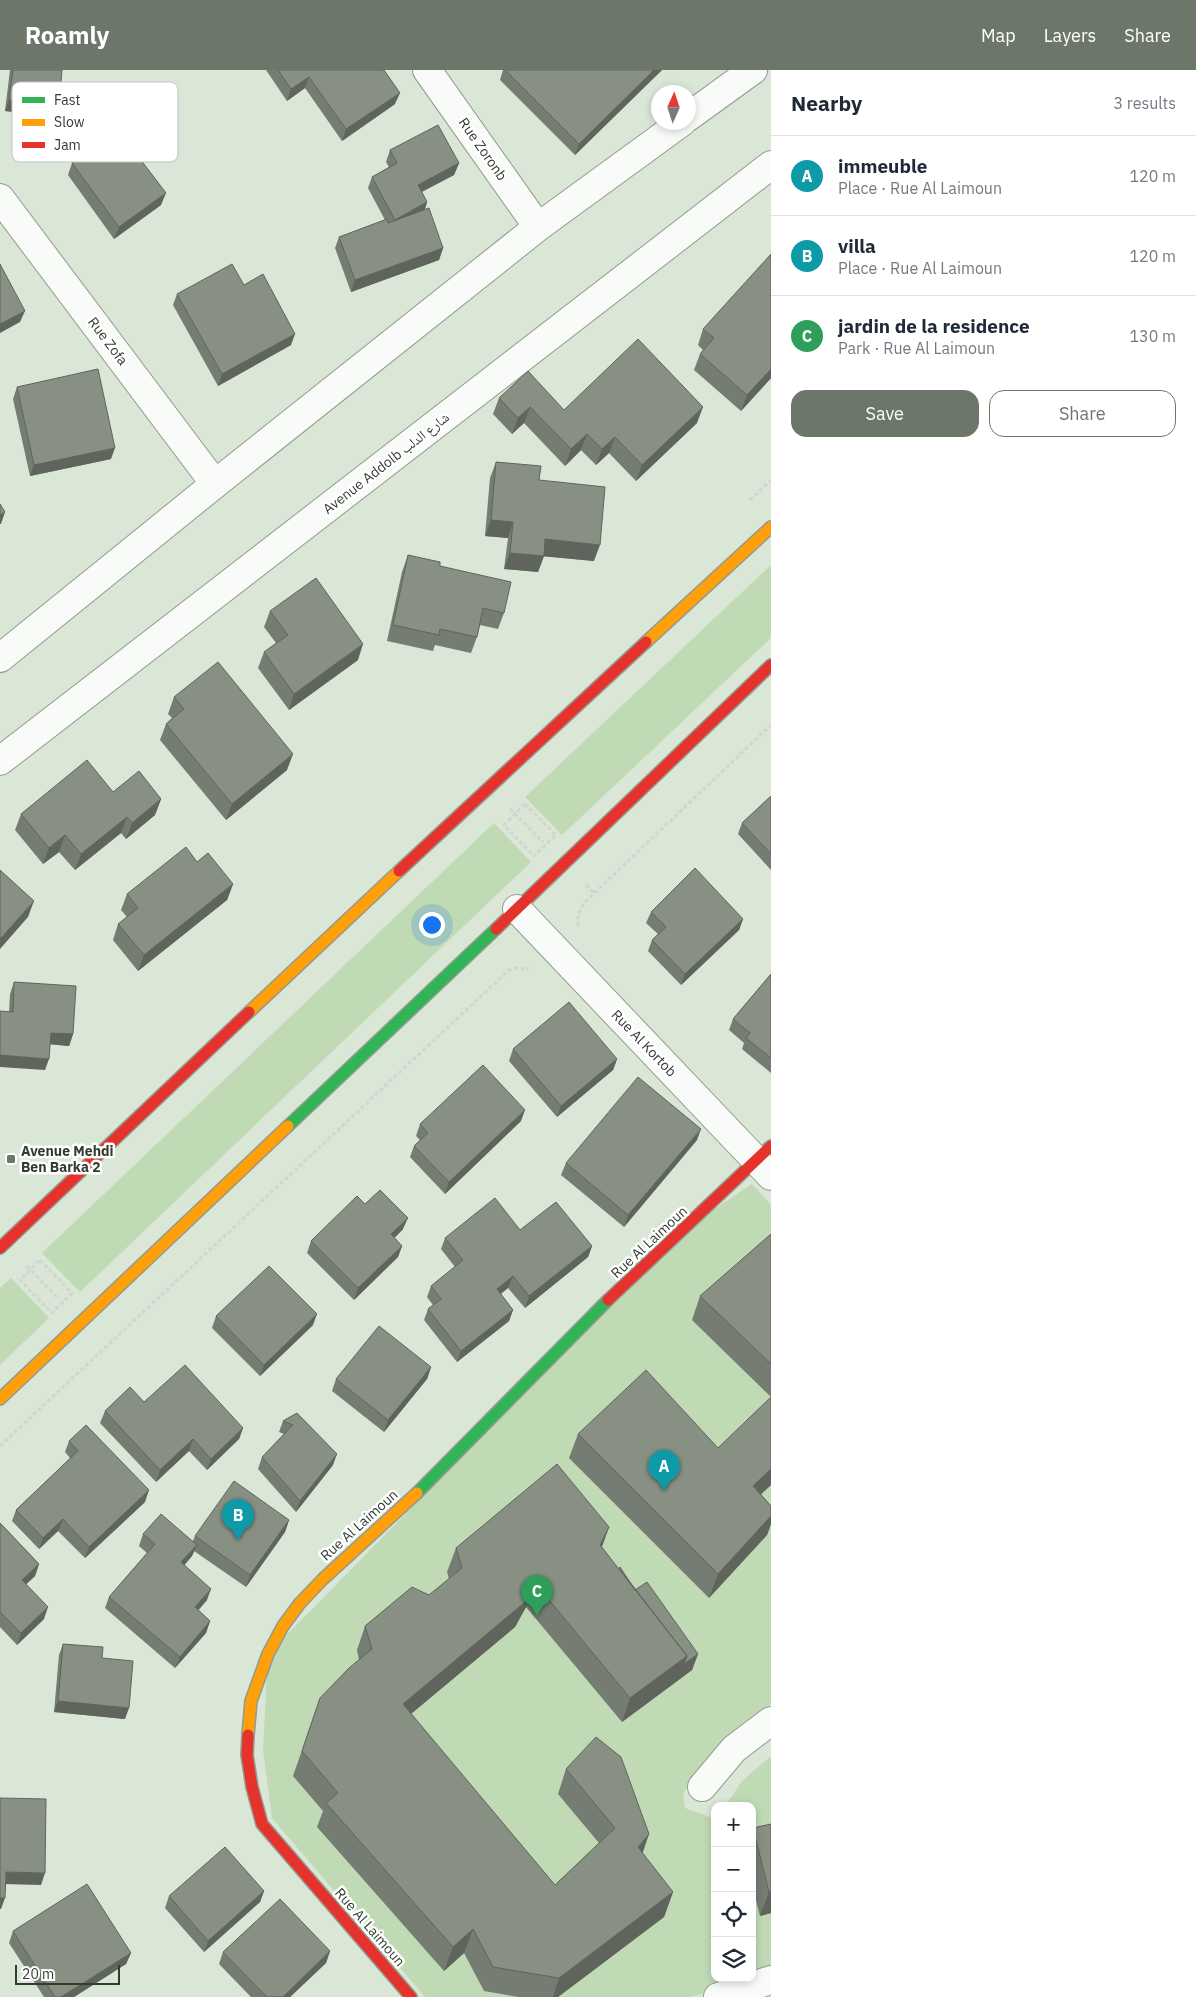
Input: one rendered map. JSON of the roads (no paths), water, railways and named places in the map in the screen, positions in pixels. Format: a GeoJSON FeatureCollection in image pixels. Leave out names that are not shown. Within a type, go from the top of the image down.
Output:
{"type":"FeatureCollection","features":[{"type":"Feature","properties":{"kind":"main road"},"geometry":{"type":"LineString","coordinates":[[0,1248],[481,794],[771,527]]}},
{"type":"Feature","properties":{"kind":"main road"},"geometry":{"type":"LineString","coordinates":[[0,1399],[517,909],[771,665]]}},
{"type":"Feature","properties":{"kind":"main road","name":"Rue Al Laimoun"},"geometry":{"type":"LineString","coordinates":[[411,1997],[262,1824],[252,1787],[247,1755],[251,1701],[268,1654],[283,1626],[300,1603],[322,1579],[419,1491],[597,1312],[766,1161]]}},
{"type":"Feature","properties":{"kind":"street","name":"Rue Zoronb"},"geometry":{"type":"LineString","coordinates":[[427,70],[538,227]]}},
{"type":"Feature","properties":{"kind":"street"},"geometry":{"type":"LineString","coordinates":[[696,112],[753,70]]}},
{"type":"Feature","properties":{"kind":"street"},"geometry":{"type":"LineString","coordinates":[[0,658],[538,227],[671,130]]}},
{"type":"Feature","properties":{"kind":"street","name":"Avenue Addolb شارع الدلب"},"geometry":{"type":"LineString","coordinates":[[0,761],[771,164]]}},
{"type":"Feature","properties":{"kind":"street","name":"Rue Zofa"},"geometry":{"type":"LineString","coordinates":[[0,198],[215,484]]}},
{"type":"Feature","properties":{"kind":"street","name":"Rue Al Kortob"},"geometry":{"type":"LineString","coordinates":[[517,909],[560,955],[766,1161]]}},
{"type":"Feature","properties":{"kind":"street"},"geometry":{"type":"LineString","coordinates":[[702,1786],[734,1749],[771,1722]]}},
{"type":"Feature","properties":{"kind":"street"},"geometry":{"type":"LineString","coordinates":[[718,1997],[771,1980]]}},
{"type":"Feature","properties":{"kind":"place","name":"Avenue Mehdi Ben Barka 2"},"geometry":{"type":"Point","coordinates":[11,1159]}},
{"type":"Feature","properties":{"kind":"place","name":"immeuble"},"geometry":{"type":"Point","coordinates":[664,1491]}},
{"type":"Feature","properties":{"kind":"place","name":"villa"},"geometry":{"type":"Point","coordinates":[238,1540]}},
{"type":"Feature","properties":{"kind":"place","name":"jardin de la residence"},"geometry":{"type":"Point","coordinates":[537,1616]}}]}
